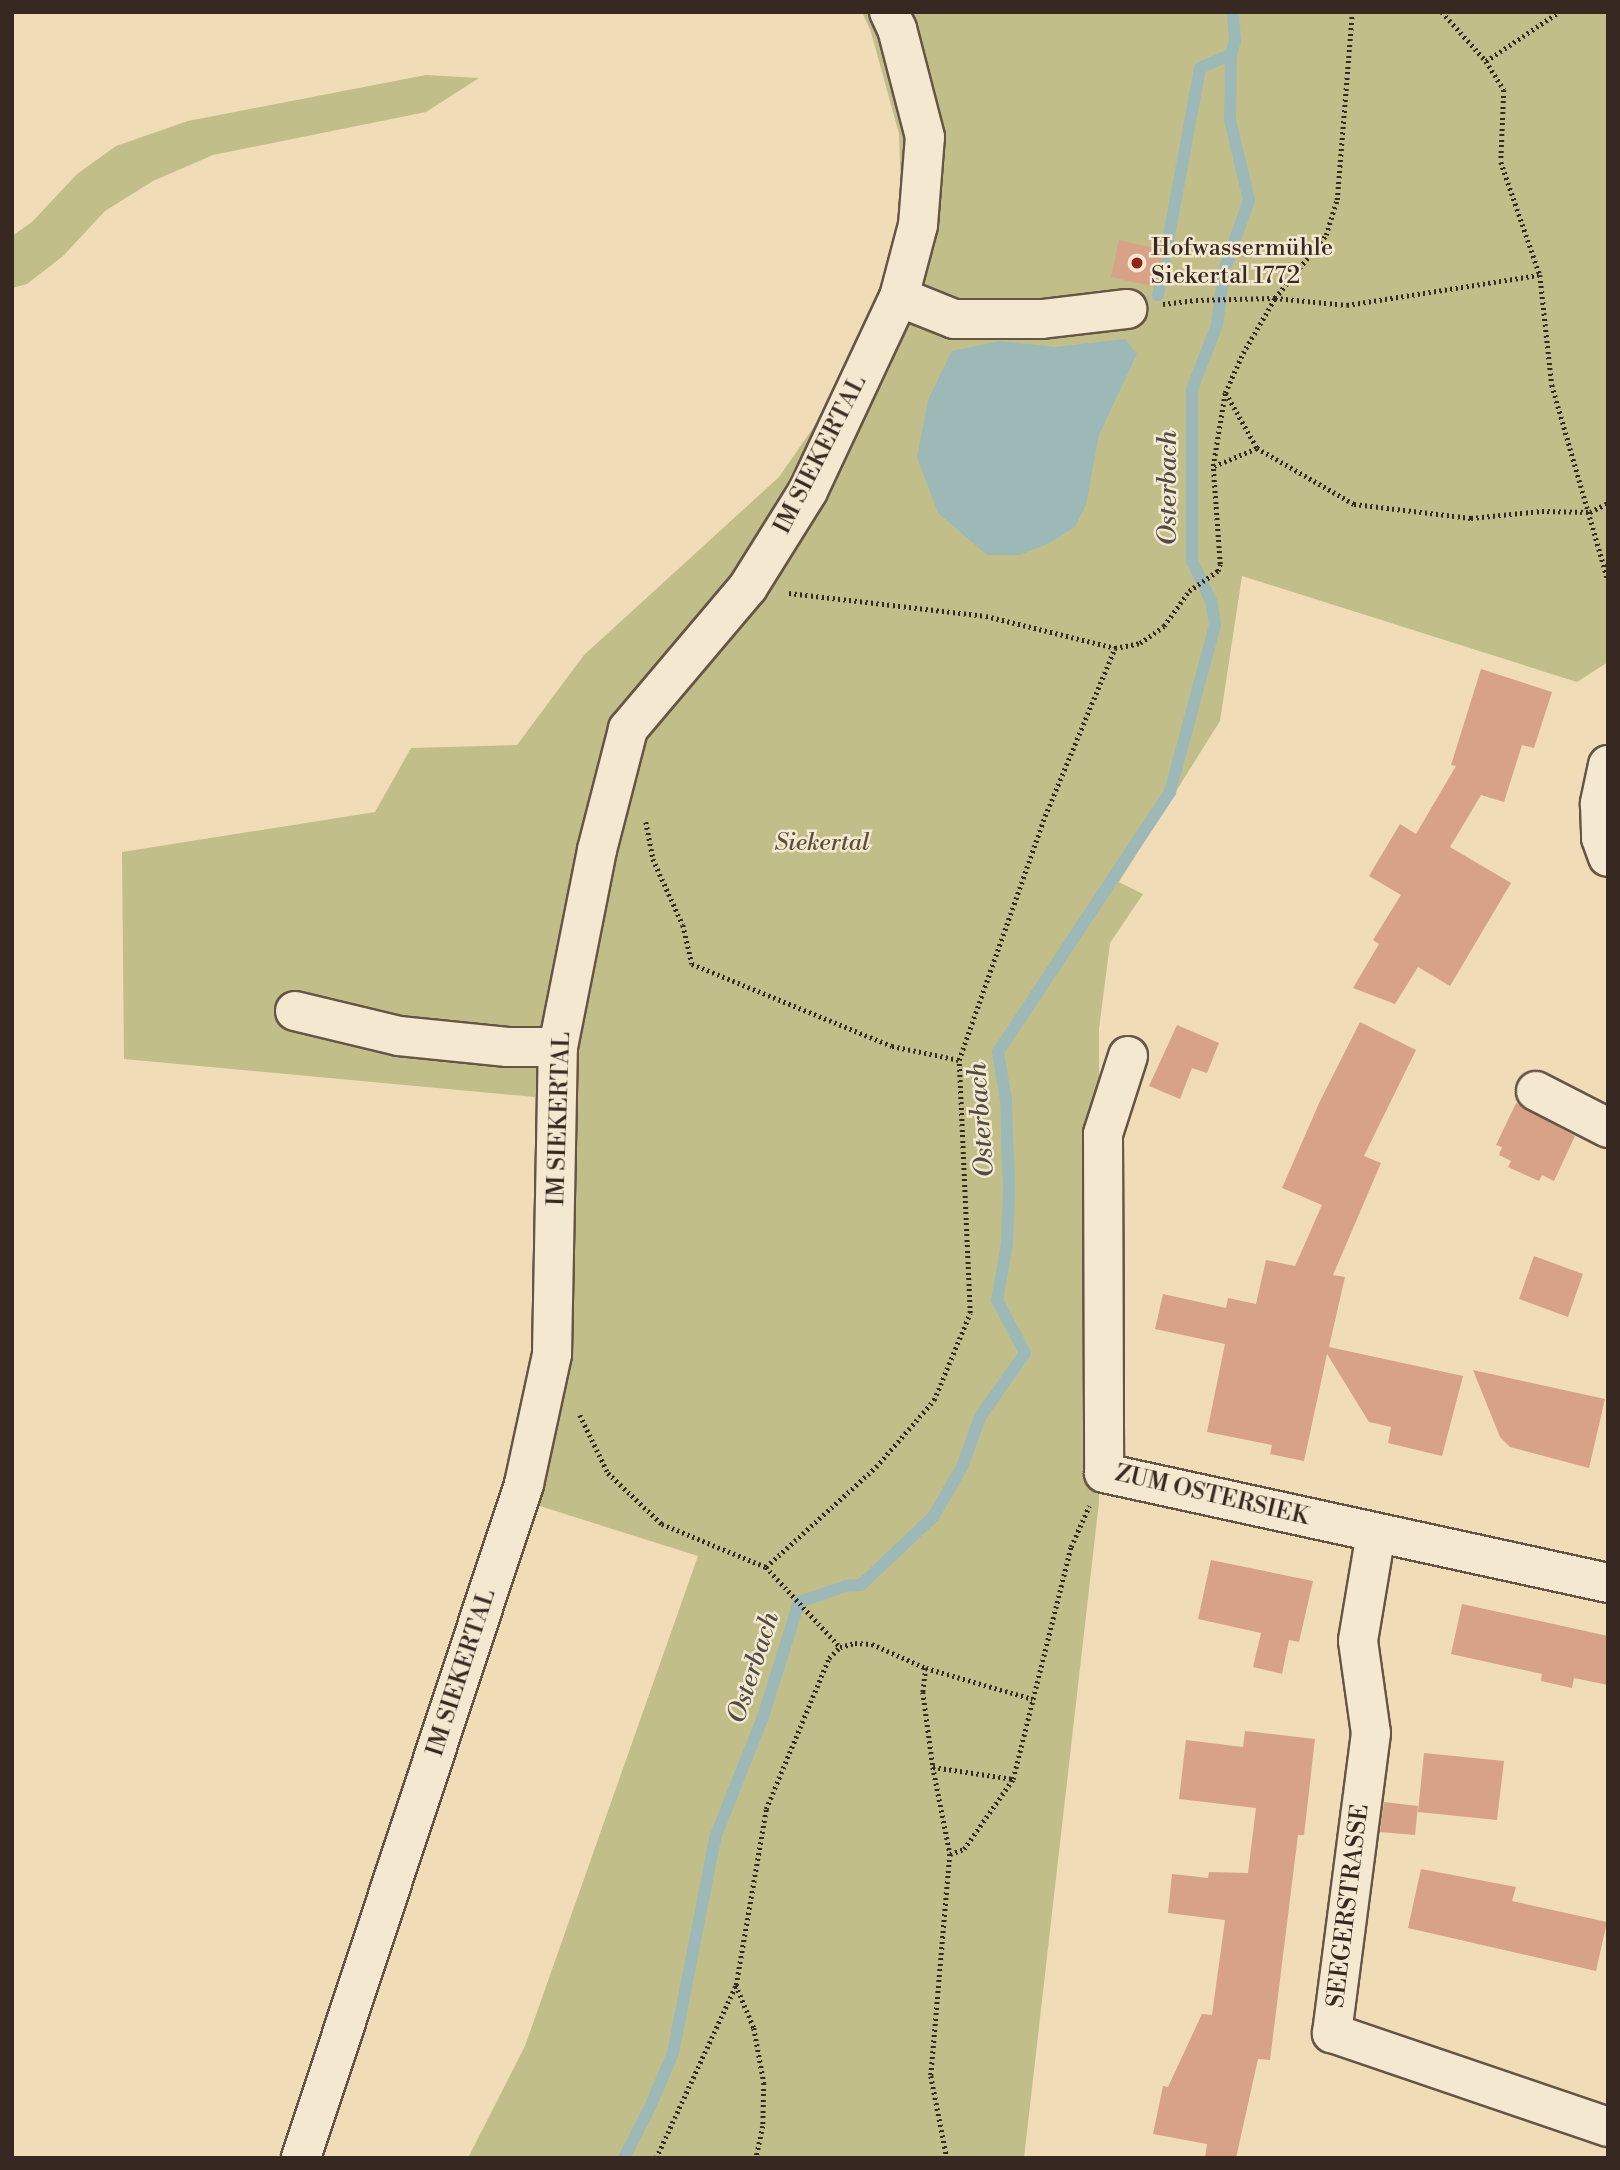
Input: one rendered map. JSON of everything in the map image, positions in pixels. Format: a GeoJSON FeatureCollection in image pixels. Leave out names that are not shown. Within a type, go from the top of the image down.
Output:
{"type":"FeatureCollection","features":[{"type":"Feature","properties":{"kind":"street","name":"IM SIEKERTAL"},"geometry":{"type":"LineString","coordinates":[[301,2158],[524,1484],[552,1354],[558,1047],[597,850],[628,729],[748,587],[808,491],[899,297],[918,225],[925,137],[897,29],[889,12]]}},
{"type":"Feature","properties":{"kind":"street"},"geometry":{"type":"LineString","coordinates":[[899,297],[954,319],[1042,319],[1127,309]]}},
{"type":"Feature","properties":{"kind":"street"},"geometry":{"type":"LineString","coordinates":[[1608,765],[1600,804],[1601,838],[1608,857]]}},
{"type":"Feature","properties":{"kind":"street"},"geometry":{"type":"LineString","coordinates":[[295,1011],[399,1036],[507,1047],[558,1047]]}},
{"type":"Feature","properties":{"kind":"street","name":"ZUM OSTERSIEK"},"geometry":{"type":"LineString","coordinates":[[1128,1056],[1103,1135],[1104,1473],[1608,1583]]}},
{"type":"Feature","properties":{"kind":"street"},"geometry":{"type":"LineString","coordinates":[[1536,1091],[1608,1128]]}},
{"type":"Feature","properties":{"kind":"street","name":"SEEGERSTRASSE"},"geometry":{"type":"LineString","coordinates":[[1377,1533],[1358,1641],[1371,1733],[1332,2033],[1608,2127]]}},
{"type":"Feature","properties":{"kind":"path"},"geometry":{"type":"LineString","coordinates":[[748,587],[986,616],[1115,648],[1140,643],[1164,626],[1189,591],[1211,578],[1220,564],[1213,466],[1225,393],[1243,353],[1275,298],[1326,235],[1338,200],[1352,12]]}},
{"type":"Feature","properties":{"kind":"path"},"geometry":{"type":"LineString","coordinates":[[1442,12],[1486,61],[1504,90],[1501,162],[1540,275],[1552,385],[1608,580]]}},
{"type":"Feature","properties":{"kind":"path"},"geometry":{"type":"LineString","coordinates":[[1486,61],[1559,12]]}},
{"type":"Feature","properties":{"kind":"path"},"geometry":{"type":"LineString","coordinates":[[1196,300],[1275,298],[1347,305],[1540,275]]}},
{"type":"Feature","properties":{"kind":"path"},"geometry":{"type":"LineString","coordinates":[[1225,393],[1257,448],[1354,503],[1471,518],[1542,511],[1590,512],[1608,503]]}},
{"type":"Feature","properties":{"kind":"path"},"geometry":{"type":"LineString","coordinates":[[1213,466],[1257,448]]}},
{"type":"Feature","properties":{"kind":"path"},"geometry":{"type":"LineString","coordinates":[[766,1567],[876,1466],[934,1400],[970,1313],[959,1060],[1045,816],[1115,648]]}},
{"type":"Feature","properties":{"kind":"path"},"geometry":{"type":"LineString","coordinates":[[645,820],[653,859],[683,925],[692,964],[892,1046],[959,1060]]}},
{"type":"Feature","properties":{"kind":"path"},"geometry":{"type":"LineString","coordinates":[[580,1413],[608,1473],[662,1524],[766,1567],[818,1620],[840,1647]]}},
{"type":"Feature","properties":{"kind":"path"},"geometry":{"type":"LineString","coordinates":[[950,1854],[964,1849],[1013,1779],[1071,1547],[1104,1473]]}},
{"type":"Feature","properties":{"kind":"path"},"geometry":{"type":"LineString","coordinates":[[656,2158],[736,1985],[766,1809],[829,1658],[840,1647],[855,1643],[873,1644],[926,1668],[1033,1699]]}},
{"type":"Feature","properties":{"kind":"path"},"geometry":{"type":"LineString","coordinates":[[926,1668],[923,1692],[933,1767],[950,1854],[931,2076],[947,2158]]}},
{"type":"Feature","properties":{"kind":"path"},"geometry":{"type":"LineString","coordinates":[[933,1767],[1013,1779]]}},
{"type":"Feature","properties":{"kind":"path"},"geometry":{"type":"LineString","coordinates":[[736,1985],[754,2028],[764,2083],[763,2126],[756,2158]]}},
{"type":"Feature","properties":{"kind":"green space","name":"Siekertal"},"geometry":{"type":"Polygon","coordinates":[[[862,12],[1608,12],[1608,662],[1577,682],[1242,576],[1220,721],[1119,882],[1143,894],[1110,943],[1099,1029],[1099,1502],[1024,2158],[468,2158],[525,2046],[698,1556],[527,1502],[555,1297],[535,1097],[124,1059],[122,852],[375,812],[411,748],[517,745],[584,655],[779,477],[836,395],[876,320],[902,223],[899,134],[871,32],[862,12]]]}},
{"type":"Feature","properties":{"kind":"green space"},"geometry":{"type":"Polygon","coordinates":[[[426,75],[479,78],[426,112],[213,155],[153,181],[105,211],[63,256],[27,284],[12,288],[12,236],[32,222],[77,174],[116,146],[188,121],[426,75]]]}},
{"type":"Feature","properties":{"kind":"water"},"geometry":{"type":"Polygon","coordinates":[[[1125,339],[1137,354],[1099,435],[1086,505],[1075,527],[1050,543],[1019,555],[987,555],[938,513],[917,457],[928,400],[952,351],[1000,341],[1055,347],[1125,339]]]}},
{"type":"Feature","properties":{"kind":"building","name":"Hofwassermühle Siekertal 1772"},"geometry":{"type":"Polygon","coordinates":[[[1119,240],[1164,250],[1155,287],[1111,277],[1119,240]]]}},
{"type":"Feature","properties":{"kind":"building"},"geometry":{"type":"Polygon","coordinates":[[[1481,669],[1552,692],[1534,748],[1522,745],[1504,802],[1481,795],[1450,847],[1511,883],[1450,986],[1418,967],[1395,1004],[1353,988],[1379,944],[1373,940],[1401,895],[1369,876],[1400,824],[1416,834],[1456,766],[1451,765],[1481,669]]]}},
{"type":"Feature","properties":{"kind":"building"},"geometry":{"type":"Polygon","coordinates":[[[1360,1022],[1416,1050],[1364,1156],[1381,1163],[1333,1275],[1345,1277],[1329,1347],[1463,1376],[1442,1456],[1388,1443],[1391,1427],[1369,1422],[1327,1354],[1304,1461],[1270,1454],[1272,1445],[1207,1432],[1225,1344],[1155,1329],[1163,1294],[1226,1308],[1228,1298],[1256,1304],[1266,1260],[1295,1266],[1322,1205],[1282,1188],[1320,1101],[1360,1022]]]}},
{"type":"Feature","properties":{"kind":"building"},"geometry":{"type":"Polygon","coordinates":[[[1177,1025],[1219,1043],[1207,1073],[1192,1068],[1180,1099],[1149,1086],[1177,1025]]]}},
{"type":"Feature","properties":{"kind":"building"},"geometry":{"type":"Polygon","coordinates":[[[1516,1103],[1575,1136],[1554,1181],[1542,1175],[1539,1181],[1508,1167],[1511,1161],[1499,1155],[1502,1147],[1496,1145],[1516,1103]]]}},
{"type":"Feature","properties":{"kind":"building"},"geometry":{"type":"Polygon","coordinates":[[[1534,1256],[1583,1274],[1568,1317],[1519,1299],[1534,1256]]]}},
{"type":"Feature","properties":{"kind":"building"},"geometry":{"type":"Polygon","coordinates":[[[1473,1370],[1605,1399],[1589,1468],[1510,1447],[1500,1437],[1473,1370]]]}},
{"type":"Feature","properties":{"kind":"building"},"geometry":{"type":"Polygon","coordinates":[[[1211,1560],[1313,1581],[1299,1642],[1289,1640],[1282,1674],[1253,1667],[1261,1633],[1198,1619],[1211,1560]]]}},
{"type":"Feature","properties":{"kind":"building"},"geometry":{"type":"Polygon","coordinates":[[[1462,1604],[1608,1636],[1608,1685],[1574,1678],[1572,1688],[1541,1681],[1542,1674],[1451,1654],[1462,1604]]]}},
{"type":"Feature","properties":{"kind":"building"},"geometry":{"type":"Polygon","coordinates":[[[1245,1731],[1315,1739],[1304,1835],[1298,1835],[1270,2060],[1258,2059],[1236,2158],[1205,2158],[1207,2144],[1153,2134],[1163,2086],[1168,2087],[1202,2014],[1212,2015],[1225,1920],[1168,1913],[1172,1874],[1208,1878],[1209,1872],[1248,1873],[1256,1808],[1179,1799],[1186,1740],[1243,1747],[1245,1731]]]}},
{"type":"Feature","properties":{"kind":"building"},"geometry":{"type":"Polygon","coordinates":[[[1424,1753],[1504,1761],[1497,1820],[1418,1812],[1424,1753]]]}},
{"type":"Feature","properties":{"kind":"building"},"geometry":{"type":"Polygon","coordinates":[[[1384,1802],[1418,1806],[1415,1835],[1380,1832],[1384,1802]]]}},
{"type":"Feature","properties":{"kind":"building"},"geometry":{"type":"Polygon","coordinates":[[[1421,1869],[1516,1887],[1512,1901],[1607,1922],[1596,1971],[1408,1928],[1421,1869]]]}},
{"type":"Feature","properties":{"kind":"waterway","name":"Osterbach"},"geometry":{"type":"LineString","coordinates":[[624,2158],[673,2053],[715,1838],[763,1717],[799,1602],[846,1586],[861,1585],[933,1517],[962,1467],[980,1417],[1025,1353],[997,1300],[1007,1244],[1009,1191],[1006,1100],[998,1052],[1170,792],[1215,625],[1211,601],[1192,561],[1192,389],[1217,325],[1224,271],[1249,200],[1230,120],[1231,54],[1235,41],[1233,12]]}},
{"type":"Feature","properties":{"kind":"waterway"},"geometry":{"type":"LineString","coordinates":[[1158,295],[1200,68],[1231,54]]}},
{"type":"Feature","properties":{"kind":"place","name":"Hofwassermühle Siekertal 1772"},"geometry":{"type":"Point","coordinates":[1137,263]}}]}
